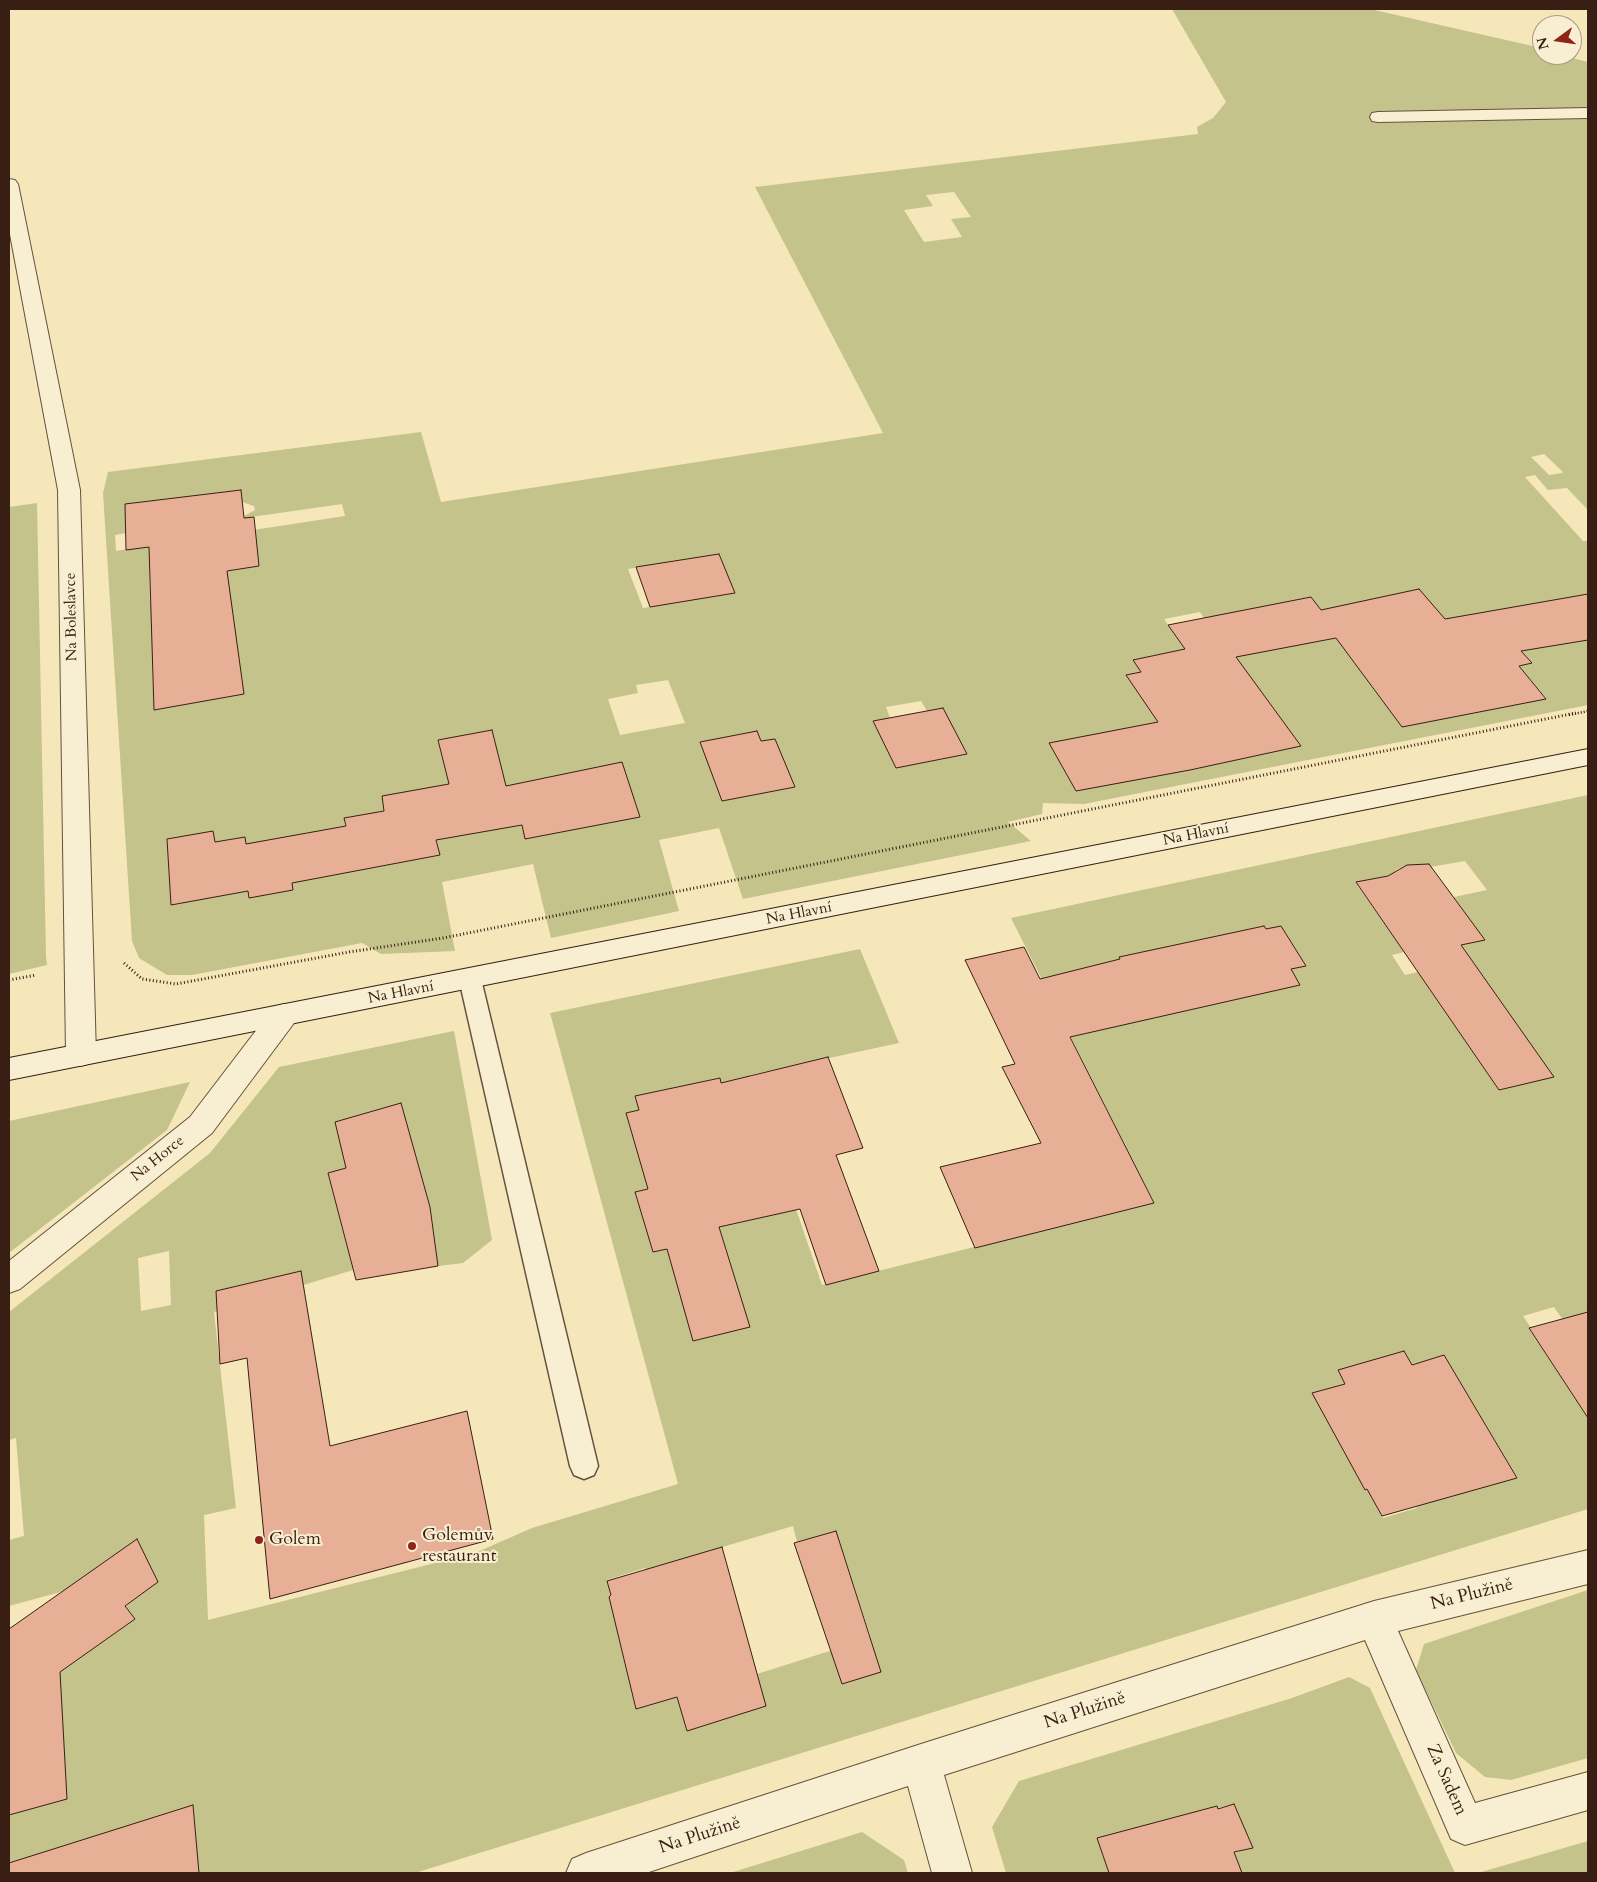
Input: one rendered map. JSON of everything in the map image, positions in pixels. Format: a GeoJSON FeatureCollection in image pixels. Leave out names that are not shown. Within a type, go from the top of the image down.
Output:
{"type":"FeatureCollection","features":[{"type":"Feature","properties":{"kind":"street"},"geometry":{"type":"LineString","coordinates":[[1378,117],[1588,113]]}},
{"type":"Feature","properties":{"kind":"street","name":"Na Boleslavce"},"geometry":{"type":"LineString","coordinates":[[9,184],[69,490],[81,1055]]}},
{"type":"Feature","properties":{"kind":"street","name":"Na Hlavní"},"geometry":{"type":"LineString","coordinates":[[9,1069],[1588,757]]}},
{"type":"Feature","properties":{"kind":"street","name":"Na Horce"},"geometry":{"type":"LineString","coordinates":[[9,1279],[201,1125],[284,1015]]}},
{"type":"Feature","properties":{"kind":"street","name":"Na Plužině"},"geometry":{"type":"LineString","coordinates":[[586,1873],[921,1763],[1374,1619],[1588,1567]]}},
{"type":"Feature","properties":{"kind":"street","name":"Za Sadem"},"geometry":{"type":"LineString","coordinates":[[1374,1619],[1465,1825],[1588,1791]]}},
{"type":"Feature","properties":{"kind":"street"},"geometry":{"type":"LineString","coordinates":[[921,1763],[952,1873]]}},
{"type":"Feature","properties":{"kind":"lane"},"geometry":{"type":"LineString","coordinates":[[470,979],[584,1466]]}},
{"type":"Feature","properties":{"kind":"path"},"geometry":{"type":"LineString","coordinates":[[9,980],[119,959],[142,979],[176,984],[349,952],[453,936],[1588,711]]}},
{"type":"Feature","properties":{"kind":"shaded area"},"geometry":{"type":"Polygon","coordinates":[[[1172,9],[1370,9],[1532,46],[1532,65],[1582,65],[1582,60],[1588,62],[1588,108],[1370,114],[1375,121],[1588,117],[1588,510],[1567,488],[1548,490],[1535,475],[1525,477],[1583,541],[1588,541],[1588,594],[1535,604],[1568,643],[1588,639],[1588,705],[1084,804],[1043,803],[1042,814],[1008,822],[1031,841],[743,899],[719,828],[659,840],[679,911],[551,938],[533,864],[442,882],[455,951],[381,954],[362,943],[192,975],[167,975],[139,958],[132,941],[103,493],[108,472],[421,432],[441,502],[883,433],[755,187],[1198,134],[1197,127],[1213,118],[1226,102],[1172,9]],[[954,192],[926,195],[933,206],[904,210],[924,242],[962,237],[951,219],[971,217],[954,192]],[[1544,454],[1531,457],[1549,475],[1563,472],[1544,454]],[[241,490],[125,504],[126,533],[115,535],[116,551],[345,516],[342,504],[244,518],[244,516],[255,510],[254,506],[242,502],[241,490]],[[256,543],[149,559],[150,604],[218,573],[259,566],[256,543]],[[719,554],[628,569],[643,608],[735,593],[733,587],[723,584],[720,577],[726,571],[719,554]],[[1311,597],[1282,603],[1312,643],[1342,637],[1311,597]],[[1200,612],[1164,619],[1182,645],[1192,643],[1224,648],[1200,612]],[[1518,647],[1364,676],[1402,727],[1546,698],[1519,666],[1532,663],[1518,647]],[[1172,652],[1134,660],[1141,672],[1127,675],[1190,770],[1301,746],[1260,690],[1183,706],[1192,681],[1172,652]],[[152,658],[154,710],[243,694],[154,658],[152,658]],[[668,680],[636,685],[638,693],[608,699],[620,735],[685,723],[668,680]],[[921,701],[886,707],[890,718],[873,721],[896,768],[967,754],[927,711],[921,701]],[[492,730],[438,740],[447,777],[501,767],[492,730]],[[756,731],[700,742],[722,801],[794,787],[775,739],[761,741],[756,731]],[[1049,743],[1076,791],[1147,777],[1049,743]],[[382,796],[384,811],[344,818],[353,871],[440,855],[428,803],[382,796]],[[635,800],[510,827],[522,825],[526,839],[640,817],[635,800]],[[213,831],[167,839],[171,905],[248,891],[249,898],[293,890],[246,844],[245,837],[215,842],[213,831]]]}},
{"type":"Feature","properties":{"kind":"shaded area"},"geometry":{"type":"Polygon","coordinates":[[[37,503],[47,965],[9,974],[9,507],[37,503]]]}},
{"type":"Feature","properties":{"kind":"shaded area"},"geometry":{"type":"Polygon","coordinates":[[[1588,795],[1588,1312],[1563,1320],[1554,1307],[1523,1316],[1531,1328],[1529,1329],[1588,1418],[1588,1509],[415,1873],[199,1873],[193,1805],[65,1846],[67,1873],[9,1873],[9,1815],[67,1799],[58,1646],[81,1657],[135,1619],[125,1606],[157,1581],[137,1540],[64,1591],[9,1606],[9,1540],[24,1536],[16,1438],[9,1440],[9,1312],[210,1153],[279,1067],[454,1031],[492,1240],[463,1263],[438,1266],[430,1207],[401,1103],[346,1168],[328,1174],[353,1270],[214,1312],[236,1508],[204,1515],[208,1620],[475,1553],[532,1528],[678,1484],[550,1013],[860,949],[899,1043],[750,1075],[822,1285],[1154,1202],[1011,918],[1588,795]],[[1465,861],[1430,867],[1407,865],[1396,870],[1392,875],[1356,883],[1404,952],[1392,955],[1405,975],[1418,972],[1499,1090],[1553,1077],[1461,945],[1484,940],[1454,897],[1487,890],[1465,861]],[[1264,926],[1120,957],[1120,959],[1105,963],[1291,969],[1306,966],[1281,926],[1266,929],[1264,926]],[[720,1078],[635,1096],[639,1110],[626,1113],[648,1189],[635,1192],[653,1252],[667,1249],[694,1341],[749,1327],[719,1227],[766,1216],[720,1078]],[[169,1251],[138,1258],[141,1311],[171,1305],[169,1251]],[[1404,1351],[1339,1370],[1345,1384],[1313,1393],[1365,1489],[1367,1489],[1383,1518],[1417,1508],[1402,1479],[1483,1487],[1517,1477],[1444,1355],[1412,1365],[1404,1351]],[[793,1526],[719,1548],[649,1585],[645,1568],[607,1580],[611,1595],[609,1597],[636,1709],[677,1697],[687,1731],[765,1706],[757,1674],[871,1638],[836,1531],[797,1542],[793,1526]]]}},
{"type":"Feature","properties":{"kind":"shaded area"},"geometry":{"type":"Polygon","coordinates":[[[190,1082],[167,1130],[9,1253],[9,1121],[190,1082]]]}},
{"type":"Feature","properties":{"kind":"shaded area"},"geometry":{"type":"Polygon","coordinates":[[[1588,1590],[1588,1758],[1511,1780],[1485,1777],[1456,1753],[1416,1670],[1424,1644],[1588,1590]]]}},
{"type":"Feature","properties":{"kind":"shaded area"},"geometry":{"type":"Polygon","coordinates":[[[1349,1677],[1370,1688],[1455,1873],[1242,1873],[1234,1853],[1252,1847],[1234,1804],[1097,1838],[1109,1873],[1006,1873],[992,1827],[1019,1781],[1292,1698],[1349,1677]]]}},
{"type":"Feature","properties":{"kind":"shaded area"},"geometry":{"type":"Polygon","coordinates":[[[862,1832],[904,1860],[908,1873],[730,1873],[862,1832]]]}},
{"type":"Feature","properties":{"kind":"shaded area"},"geometry":{"type":"Polygon","coordinates":[[[1588,1841],[1588,1873],[1478,1873],[1588,1841]]]}},
{"type":"Feature","properties":{"kind":"building"},"geometry":{"type":"Polygon","coordinates":[[[241,490],[244,518],[254,517],[259,566],[227,571],[244,694],[154,710],[149,547],[126,550],[125,504],[241,490]]]}},
{"type":"Feature","properties":{"kind":"building"},"geometry":{"type":"Polygon","coordinates":[[[719,554],[735,593],[650,607],[636,567],[719,554]]]}},
{"type":"Feature","properties":{"kind":"building"},"geometry":{"type":"Polygon","coordinates":[[[1419,589],[1445,619],[1588,594],[1588,640],[1521,651],[1532,663],[1519,666],[1546,699],[1402,727],[1336,638],[1236,657],[1301,746],[1190,770],[1076,791],[1049,743],[1158,722],[1126,675],[1141,672],[1133,660],[1185,649],[1168,625],[1311,597],[1321,610],[1419,589]]]}},
{"type":"Feature","properties":{"kind":"building"},"geometry":{"type":"Polygon","coordinates":[[[943,708],[967,754],[896,768],[873,721],[943,708]]]}},
{"type":"Feature","properties":{"kind":"building"},"geometry":{"type":"Polygon","coordinates":[[[492,730],[506,786],[622,762],[640,817],[525,839],[522,825],[436,840],[440,855],[292,883],[293,890],[249,898],[248,891],[171,905],[167,839],[213,831],[215,842],[245,837],[246,844],[346,826],[344,818],[384,811],[382,796],[449,784],[438,740],[492,730]]]}},
{"type":"Feature","properties":{"kind":"building"},"geometry":{"type":"Polygon","coordinates":[[[757,731],[761,741],[775,739],[795,787],[722,801],[700,742],[757,731]]]}},
{"type":"Feature","properties":{"kind":"building"},"geometry":{"type":"Polygon","coordinates":[[[1429,864],[1485,940],[1461,945],[1554,1077],[1499,1090],[1356,882],[1388,876],[1407,865],[1429,864]]]}},
{"type":"Feature","properties":{"kind":"building"},"geometry":{"type":"Polygon","coordinates":[[[1264,926],[1266,929],[1281,926],[1306,966],[1291,969],[1300,985],[1070,1037],[1154,1203],[975,1248],[940,1167],[1041,1143],[1002,1067],[1015,1064],[965,960],[1024,947],[1040,979],[1120,959],[1119,957],[1264,926]]]}},
{"type":"Feature","properties":{"kind":"building"},"geometry":{"type":"Polygon","coordinates":[[[828,1057],[863,1148],[836,1155],[879,1271],[826,1285],[800,1209],[719,1227],[750,1327],[693,1341],[667,1249],[653,1252],[635,1192],[648,1189],[626,1113],[639,1110],[635,1096],[720,1078],[721,1083],[828,1057]]]}},
{"type":"Feature","properties":{"kind":"building"},"geometry":{"type":"Polygon","coordinates":[[[401,1103],[430,1207],[438,1266],[356,1280],[328,1173],[346,1168],[335,1122],[401,1103]]]}},
{"type":"Feature","properties":{"kind":"building"},"geometry":{"type":"Polygon","coordinates":[[[301,1271],[330,1446],[467,1411],[493,1539],[270,1599],[247,1358],[220,1364],[216,1291],[301,1271]]]}},
{"type":"Feature","properties":{"kind":"building"},"geometry":{"type":"Polygon","coordinates":[[[1588,1312],[1588,1418],[1529,1328],[1588,1312]]]}},
{"type":"Feature","properties":{"kind":"building"},"geometry":{"type":"Polygon","coordinates":[[[1404,1351],[1412,1365],[1444,1355],[1517,1478],[1382,1516],[1367,1489],[1365,1490],[1312,1393],[1345,1384],[1338,1370],[1404,1351]]]}},
{"type":"Feature","properties":{"kind":"building"},"geometry":{"type":"Polygon","coordinates":[[[836,1531],[881,1672],[842,1684],[794,1543],[836,1531]]]}},
{"type":"Feature","properties":{"kind":"building"},"geometry":{"type":"Polygon","coordinates":[[[137,1539],[158,1582],[125,1606],[135,1619],[60,1672],[67,1799],[9,1815],[9,1629],[137,1539]]]}},
{"type":"Feature","properties":{"kind":"building"},"geometry":{"type":"Polygon","coordinates":[[[722,1547],[766,1706],[687,1731],[677,1697],[636,1709],[609,1597],[611,1595],[607,1581],[722,1547]]]}},
{"type":"Feature","properties":{"kind":"building"},"geometry":{"type":"Polygon","coordinates":[[[1234,1804],[1253,1848],[1234,1852],[1242,1873],[1109,1873],[1097,1838],[1217,1806],[1218,1809],[1234,1804]]]}},
{"type":"Feature","properties":{"kind":"building"},"geometry":{"type":"Polygon","coordinates":[[[193,1805],[199,1873],[9,1873],[9,1863],[193,1805]]]}},
{"type":"Feature","properties":{"kind":"place","name":"Golem"},"geometry":{"type":"Point","coordinates":[259,1540]}},
{"type":"Feature","properties":{"kind":"place","name":"Golemův restaurant"},"geometry":{"type":"Point","coordinates":[412,1546]}}]}
